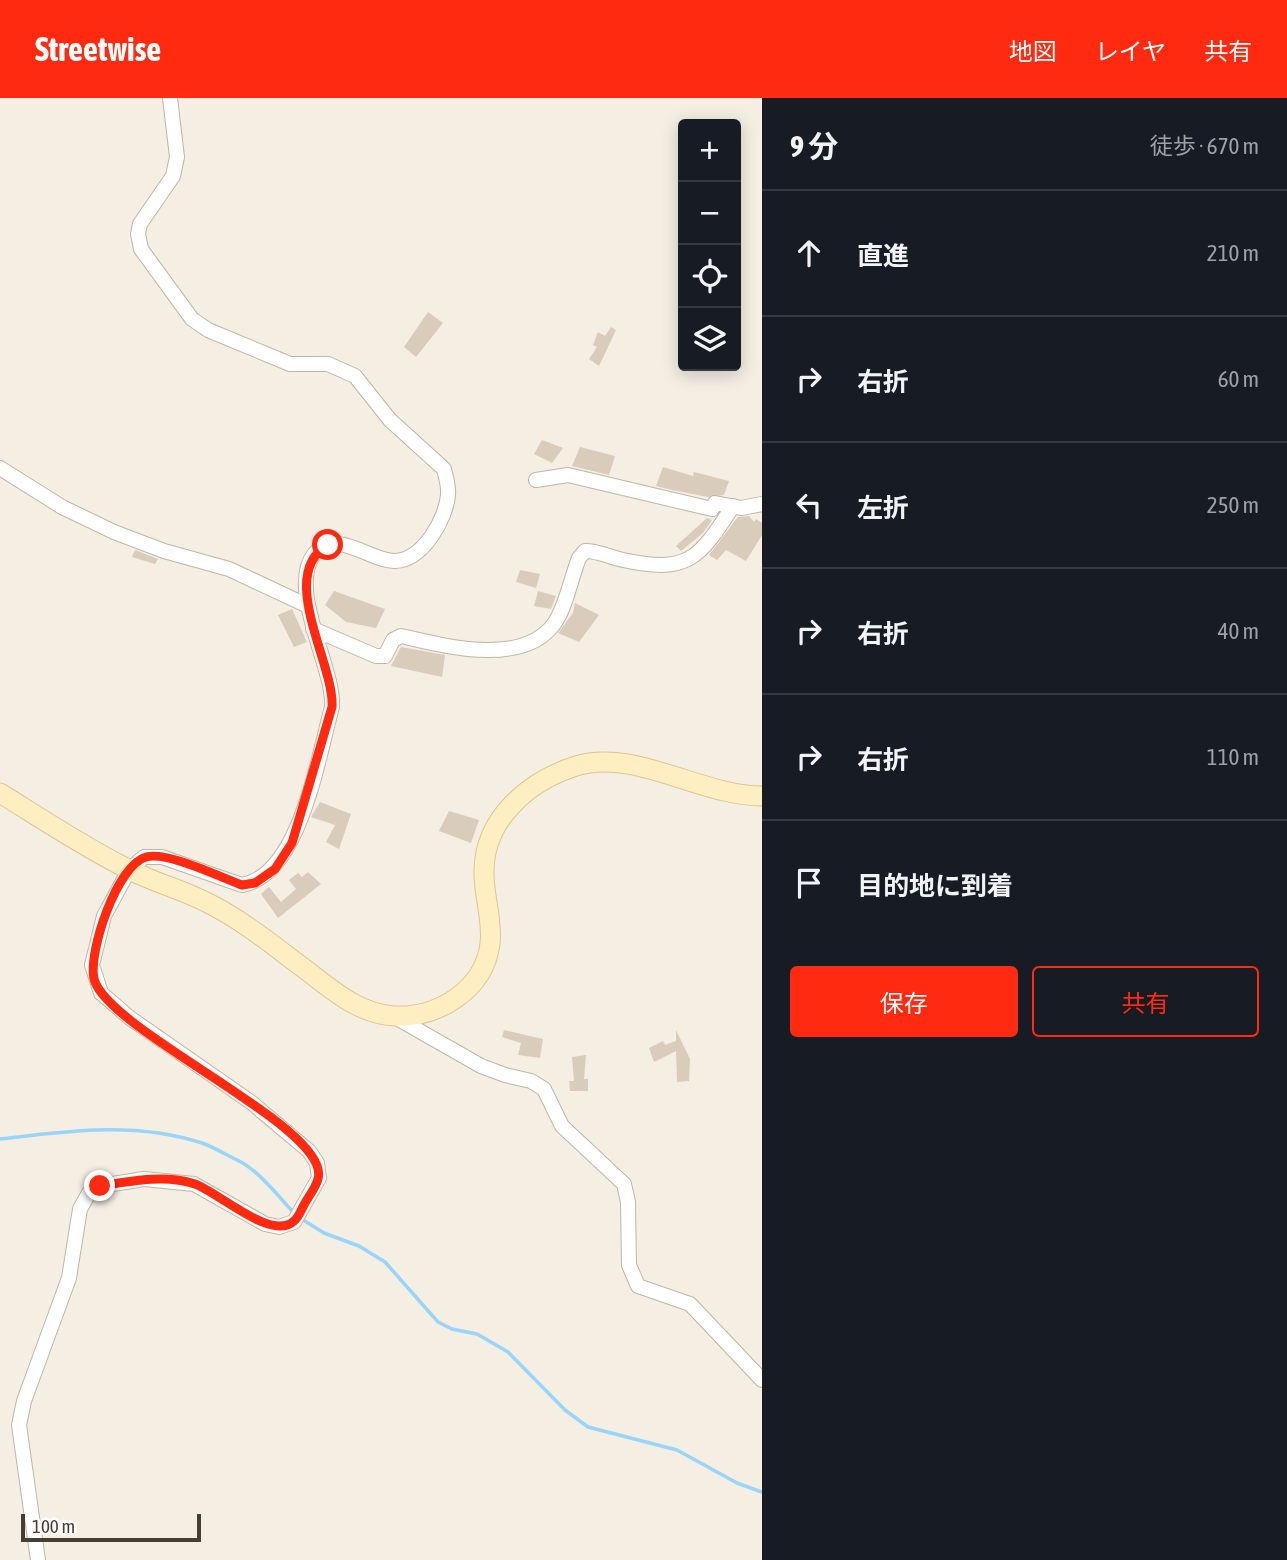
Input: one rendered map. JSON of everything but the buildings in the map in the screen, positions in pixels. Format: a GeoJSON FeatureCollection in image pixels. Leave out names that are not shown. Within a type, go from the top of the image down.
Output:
{"type":"FeatureCollection","features":[{"type":"Feature","properties":{"kind":"street"},"geometry":{"type":"LineString","coordinates":[[38,1560],[19,1425],[24,1401],[69,1278],[80,1209],[89,1193],[100,1186],[144,1179],[194,1184],[265,1224],[279,1227],[294,1222],[319,1178],[317,1163],[309,1151],[271,1119],[130,1018],[101,993],[92,965],[104,916],[129,870],[144,857],[162,857],[242,885],[255,883],[275,869],[292,843],[332,707],[333,692],[308,606],[309,567],[316,552],[328,545],[343,544],[392,562],[403,561],[416,553],[441,522],[449,487],[444,469],[390,419],[355,376],[328,365],[290,364],[208,330],[192,319],[141,249],[138,234],[140,224],[173,176],[177,157],[170,98]]}},
{"type":"Feature","properties":{"kind":"street"},"geometry":{"type":"LineString","coordinates":[[0,468],[62,507],[114,532],[164,551],[229,569],[308,606]]}},
{"type":"Feature","properties":{"kind":"street"},"geometry":{"type":"LineString","coordinates":[[536,480],[568,475],[712,509],[715,503],[733,506],[762,505]]}},
{"type":"Feature","properties":{"kind":"street"},"geometry":{"type":"LineString","coordinates":[[313,629],[376,656],[385,656],[393,640],[401,636],[458,649],[522,648],[542,637],[555,622],[579,558],[585,551],[597,551],[622,560],[678,564],[695,558],[713,537],[733,506]]}},
{"type":"Feature","properties":{"kind":"street"},"geometry":{"type":"LineString","coordinates":[[0,793],[129,870],[208,902],[263,937],[349,1002],[372,1013],[394,1016],[418,1015],[446,1006],[466,991],[480,972],[490,946],[491,923],[483,871],[486,850],[498,822],[521,796],[576,766],[617,762],[725,793],[762,796]]}},
{"type":"Feature","properties":{"kind":"street"},"geometry":{"type":"LineString","coordinates":[[394,1016],[481,1066],[531,1081],[544,1088],[562,1125],[624,1184],[628,1202],[629,1265],[638,1286],[690,1304],[762,1380]]}},
{"type":"Feature","properties":{"kind":"waterway"},"geometry":{"type":"LineString","coordinates":[[0,1139],[101,1130],[177,1136],[206,1145],[243,1163],[267,1183],[294,1213]]}},
{"type":"Feature","properties":{"kind":"waterway"},"geometry":{"type":"LineString","coordinates":[[300,1218],[324,1233],[359,1246],[385,1262],[438,1322],[452,1329],[477,1334],[508,1352],[565,1410],[588,1427],[677,1450],[737,1483],[762,1492]]}},
{"type":"Feature","properties":{"kind":"route"},"geometry":{"type":"LineString","coordinates":[[100,1186],[144,1179],[194,1184],[265,1224],[279,1227],[294,1222],[319,1178],[317,1163],[309,1151],[252,1103],[130,1018],[101,993],[92,965],[104,916],[129,870],[144,857],[162,857],[242,885],[255,883],[275,869],[292,843],[332,707],[333,692],[308,606],[309,567],[316,552],[328,545]]}}]}
